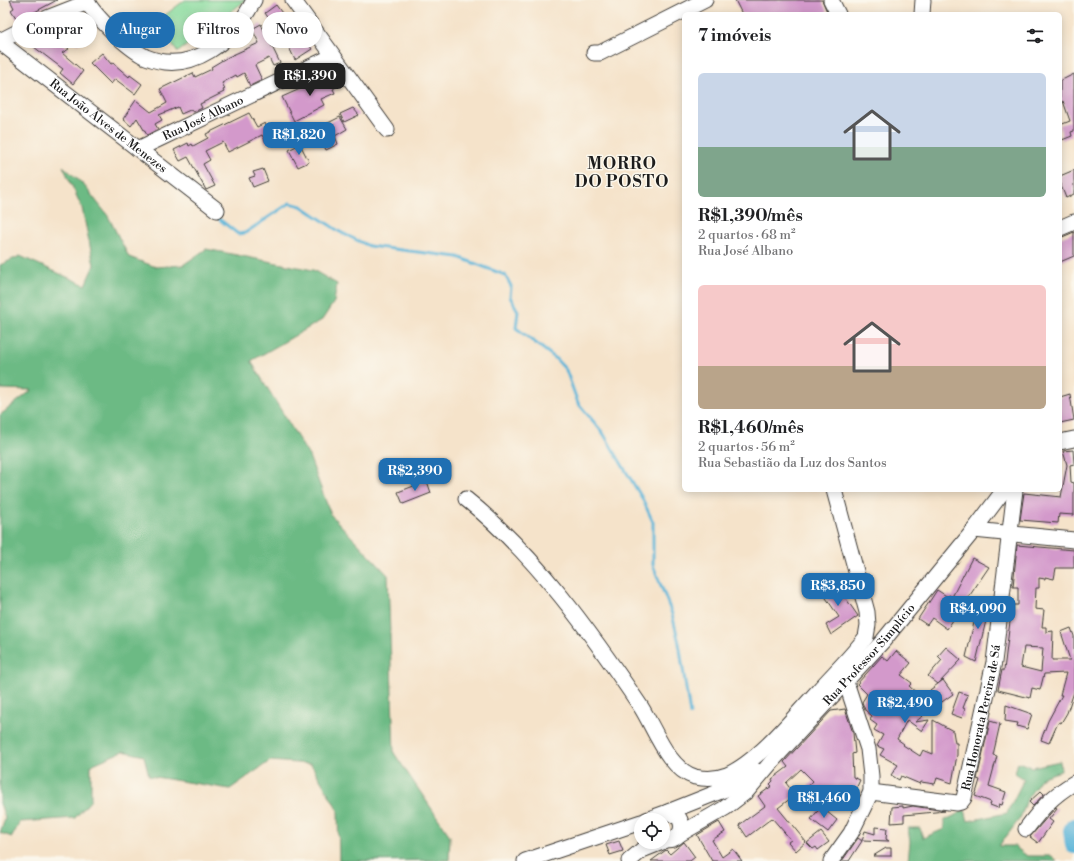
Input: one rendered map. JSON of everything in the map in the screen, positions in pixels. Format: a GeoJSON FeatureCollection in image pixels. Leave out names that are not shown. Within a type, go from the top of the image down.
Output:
{"type":"FeatureCollection","features":[{"type":"Feature","properties":{"kind":"street"},"geometry":{"type":"LineString","coordinates":[[0,42],[37,22],[87,1],[107,26],[134,50],[160,62],[172,63],[186,61],[200,56],[218,46],[241,22],[254,0]]}},
{"type":"Feature","properties":{"kind":"street"},"geometry":{"type":"LineString","coordinates":[[293,0],[387,130]]}},
{"type":"Feature","properties":{"kind":"street"},"geometry":{"type":"LineString","coordinates":[[594,52],[600,53],[706,0]]}},
{"type":"Feature","properties":{"kind":"street"},"geometry":{"type":"LineString","coordinates":[[831,0],[837,12]]}},
{"type":"Feature","properties":{"kind":"street"},"geometry":{"type":"LineString","coordinates":[[922,12],[924,0]]}},
{"type":"Feature","properties":{"kind":"street","name":"Rua João Alves de Menezes"},"geometry":{"type":"LineString","coordinates":[[0,42],[217,210]]}},
{"type":"Feature","properties":{"kind":"street","name":"Rua José Albano"},"geometry":{"type":"LineString","coordinates":[[138,149],[333,56]]}},
{"type":"Feature","properties":{"kind":"street"},"geometry":{"type":"LineString","coordinates":[[1062,227],[1074,222]]}},
{"type":"Feature","properties":{"kind":"street"},"geometry":{"type":"LineString","coordinates":[[1062,442],[1074,439]]}},
{"type":"Feature","properties":{"kind":"street"},"geometry":{"type":"LineString","coordinates":[[466,499],[508,535],[554,588],[641,707],[675,765],[685,773],[712,779],[727,775],[759,753],[866,637],[868,625],[867,612],[835,492]]}},
{"type":"Feature","properties":{"kind":"street","name":"Rua Professor Simplício"},"geometry":{"type":"LineString","coordinates":[[670,837],[725,808],[739,798],[888,635],[974,530],[1002,492]]}},
{"type":"Feature","properties":{"kind":"street","name":"Rua Honorata Pereira de Sá"},"geometry":{"type":"LineString","coordinates":[[870,792],[957,803],[962,802],[964,798],[992,673],[1015,492]]}},
{"type":"Feature","properties":{"kind":"street"},"geometry":{"type":"LineString","coordinates":[[974,530],[1074,540]]}},
{"type":"Feature","properties":{"kind":"street"},"geometry":{"type":"LineString","coordinates":[[831,861],[851,833],[870,792],[871,776],[868,749],[846,682]]}},
{"type":"Feature","properties":{"kind":"street","name":"Rua Professor Simplício"},"geometry":{"type":"LineString","coordinates":[[667,813],[743,781],[774,759]]}},
{"type":"Feature","properties":{"kind":"street"},"geometry":{"type":"LineString","coordinates":[[1026,829],[1044,806],[1057,793],[1074,783]]}},
{"type":"Feature","properties":{"kind":"street"},"geometry":{"type":"LineString","coordinates":[[670,816],[676,815],[681,821],[682,830],[670,837]]}},
{"type":"Feature","properties":{"kind":"street"},"geometry":{"type":"LineString","coordinates":[[525,861],[634,824]]}},
{"type":"Feature","properties":{"kind":"street"},"geometry":{"type":"LineString","coordinates":[[543,855],[634,832]]}},
{"type":"Feature","properties":{"kind":"street","name":"Rua Professor Simplício"},"geometry":{"type":"LineString","coordinates":[[629,861],[642,849]]}},
{"type":"Feature","properties":{"kind":"green space"},"geometry":{"type":"Polygon","coordinates":[[[185,0],[246,0],[230,12],[183,12],[183,48],[178,52],[175,48],[175,12],[169,12],[185,0]]]}},
{"type":"Feature","properties":{"kind":"green space"},"geometry":{"type":"Polygon","coordinates":[[[63,166],[83,184],[108,216],[129,257],[156,267],[183,265],[206,249],[313,270],[337,284],[334,302],[322,320],[251,361],[309,456],[331,515],[388,575],[394,753],[450,836],[449,860],[339,861],[338,810],[311,764],[270,761],[230,789],[149,776],[144,756],[123,751],[91,765],[91,800],[75,818],[20,822],[12,837],[0,833],[5,818],[0,803],[0,415],[32,390],[0,389],[0,265],[20,256],[85,285],[94,265],[82,208],[63,166]]]}},
{"type":"Feature","properties":{"kind":"green space"},"geometry":{"type":"Polygon","coordinates":[[[1060,761],[1061,771],[1042,777],[1027,799],[1021,817],[999,846],[1014,846],[1027,856],[1052,856],[1057,861],[908,861],[910,842],[908,828],[920,828],[923,838],[944,829],[944,821],[965,810],[968,821],[1007,813],[1024,779],[1015,773],[1018,762],[1032,767],[1060,761]]]}},
{"type":"Feature","properties":{"kind":"building"},"geometry":{"type":"Polygon","coordinates":[[[10,0],[57,0],[35,12],[12,12],[11,10],[14,8],[10,0]]]}},
{"type":"Feature","properties":{"kind":"building"},"geometry":{"type":"Polygon","coordinates":[[[735,0],[822,0],[827,12],[741,12],[735,0]]]}},
{"type":"Feature","properties":{"kind":"building"},"geometry":{"type":"Polygon","coordinates":[[[276,5],[281,12],[266,12],[276,5]]]}},
{"type":"Feature","properties":{"kind":"building"},"geometry":{"type":"Polygon","coordinates":[[[261,24],[262,48],[273,48],[280,63],[273,66],[269,58],[255,65],[262,80],[250,86],[244,73],[237,77],[236,75],[222,83],[225,89],[223,90],[224,92],[200,104],[202,108],[194,112],[190,110],[181,114],[178,107],[159,115],[162,120],[155,124],[158,129],[147,135],[137,118],[131,126],[123,119],[136,100],[151,112],[167,103],[160,89],[193,73],[195,77],[212,69],[211,67],[226,58],[248,48],[254,48],[254,45],[259,43],[254,33],[254,28],[261,24]]]}},
{"type":"Feature","properties":{"kind":"building"},"geometry":{"type":"Polygon","coordinates":[[[35,48],[68,48],[69,49],[62,53],[83,71],[73,84],[60,73],[63,69],[35,48]]]}},
{"type":"Feature","properties":{"kind":"building"},"geometry":{"type":"Polygon","coordinates":[[[289,48],[312,49],[295,60],[289,48]]]}},
{"type":"Feature","properties":{"kind":"building"},"geometry":{"type":"Polygon","coordinates":[[[102,53],[111,64],[113,63],[129,77],[130,75],[142,84],[135,94],[115,79],[111,84],[90,63],[102,53]]]}},
{"type":"Feature","properties":{"kind":"building"},"geometry":{"type":"Polygon","coordinates":[[[334,74],[341,84],[333,89],[335,93],[321,99],[324,105],[294,121],[282,97],[334,74]]]}},
{"type":"Feature","properties":{"kind":"building"},"geometry":{"type":"Polygon","coordinates":[[[1074,74],[1074,131],[1071,132],[1072,136],[1062,140],[1062,124],[1070,121],[1063,101],[1062,102],[1062,80],[1074,74]]]}},
{"type":"Feature","properties":{"kind":"building"},"geometry":{"type":"Polygon","coordinates":[[[353,108],[359,115],[344,122],[340,114],[353,108]]]}},
{"type":"Feature","properties":{"kind":"building"},"geometry":{"type":"Polygon","coordinates":[[[249,113],[257,127],[265,123],[273,139],[266,142],[262,135],[228,152],[223,142],[205,151],[210,160],[203,164],[215,186],[206,190],[188,157],[180,161],[174,150],[188,143],[189,146],[192,144],[193,146],[208,138],[206,134],[249,113]]]}},
{"type":"Feature","properties":{"kind":"building"},"geometry":{"type":"Polygon","coordinates":[[[340,117],[347,129],[335,136],[338,144],[326,150],[316,129],[340,117]]]}},
{"type":"Feature","properties":{"kind":"building"},"geometry":{"type":"Polygon","coordinates":[[[300,144],[309,162],[298,167],[289,150],[300,144]]]}},
{"type":"Feature","properties":{"kind":"building"},"geometry":{"type":"Polygon","coordinates":[[[263,169],[268,181],[253,187],[249,178],[255,176],[253,172],[263,169]]]}},
{"type":"Feature","properties":{"kind":"building"},"geometry":{"type":"Polygon","coordinates":[[[1074,170],[1074,194],[1066,198],[1062,188],[1062,175],[1074,170]]]}},
{"type":"Feature","properties":{"kind":"building"},"geometry":{"type":"Polygon","coordinates":[[[1074,232],[1074,256],[1062,261],[1062,237],[1074,232]]]}},
{"type":"Feature","properties":{"kind":"building"},"geometry":{"type":"Polygon","coordinates":[[[1070,394],[1074,420],[1062,423],[1062,396],[1070,394]]]}},
{"type":"Feature","properties":{"kind":"building"},"geometry":{"type":"Polygon","coordinates":[[[1073,450],[1074,464],[1070,465],[1071,482],[1074,483],[1074,515],[1059,514],[1058,523],[1020,520],[1024,493],[1061,497],[1067,465],[1063,451],[1073,450]]]}},
{"type":"Feature","properties":{"kind":"building"},"geometry":{"type":"Polygon","coordinates":[[[427,481],[431,493],[403,504],[398,492],[427,481]]]}},
{"type":"Feature","properties":{"kind":"building"},"geometry":{"type":"Polygon","coordinates":[[[1017,545],[1074,550],[1074,568],[1056,568],[1054,579],[1045,577],[1045,579],[1039,578],[1039,588],[1036,588],[1035,609],[1044,610],[1042,627],[1046,627],[1046,632],[1053,631],[1052,660],[1070,660],[1061,632],[1071,628],[1074,636],[1074,692],[1067,713],[1061,723],[1059,722],[1057,725],[1049,743],[1041,740],[1048,721],[1062,695],[1060,695],[1066,673],[1044,674],[1040,690],[1032,688],[1030,698],[998,690],[1002,670],[1004,670],[1012,605],[1018,605],[1018,587],[1013,587],[1017,545]],[[1024,647],[1021,667],[1041,672],[1043,648],[1024,647]]]}},
{"type":"Feature","properties":{"kind":"building"},"geometry":{"type":"Polygon","coordinates":[[[972,558],[989,567],[947,629],[932,618],[927,625],[918,619],[937,590],[948,597],[949,595],[952,597],[972,558]]]}},
{"type":"Feature","properties":{"kind":"building"},"geometry":{"type":"Polygon","coordinates":[[[833,580],[858,616],[831,635],[826,625],[839,617],[820,589],[833,580]]]}},
{"type":"Feature","properties":{"kind":"building"},"geometry":{"type":"Polygon","coordinates":[[[975,601],[990,604],[976,662],[966,657],[976,614],[973,613],[975,601]]]}},
{"type":"Feature","properties":{"kind":"building"},"geometry":{"type":"Polygon","coordinates":[[[946,647],[961,660],[938,684],[928,676],[942,660],[938,656],[946,647]]]}},
{"type":"Feature","properties":{"kind":"building"},"geometry":{"type":"Polygon","coordinates":[[[896,651],[911,663],[901,675],[912,683],[909,686],[921,697],[910,708],[923,716],[915,722],[929,720],[922,731],[907,720],[897,739],[904,744],[903,745],[920,756],[923,750],[933,754],[933,720],[953,731],[955,743],[957,743],[957,755],[952,783],[937,778],[935,784],[921,782],[920,784],[901,776],[899,780],[891,775],[898,765],[880,755],[884,749],[877,746],[883,735],[874,730],[877,725],[870,720],[872,716],[865,710],[862,702],[867,694],[857,684],[882,656],[888,661],[896,651]]]}},
{"type":"Feature","properties":{"kind":"building"},"geometry":{"type":"Polygon","coordinates":[[[943,680],[953,694],[939,704],[930,690],[943,680]]]}},
{"type":"Feature","properties":{"kind":"building"},"geometry":{"type":"Polygon","coordinates":[[[959,692],[968,695],[963,708],[965,709],[962,718],[951,714],[959,692]]]}},
{"type":"Feature","properties":{"kind":"building"},"geometry":{"type":"Polygon","coordinates":[[[1006,705],[1032,714],[1027,729],[1017,726],[1018,723],[1005,721],[1006,705]]]}},
{"type":"Feature","properties":{"kind":"building"},"geometry":{"type":"Polygon","coordinates":[[[845,709],[853,733],[855,753],[852,754],[853,777],[860,780],[855,791],[857,792],[848,803],[839,796],[827,812],[804,791],[813,781],[801,769],[786,783],[795,795],[778,808],[806,842],[796,851],[788,842],[791,840],[772,818],[747,837],[739,825],[765,806],[758,796],[772,786],[770,784],[773,781],[772,779],[788,767],[784,762],[831,711],[845,709]]]}},
{"type":"Feature","properties":{"kind":"building"},"geometry":{"type":"Polygon","coordinates":[[[990,721],[1000,724],[993,755],[997,756],[989,786],[1006,792],[1002,805],[999,804],[998,808],[990,805],[991,802],[975,796],[980,780],[977,779],[990,721]]]}},
{"type":"Feature","properties":{"kind":"building"},"geometry":{"type":"Polygon","coordinates":[[[1041,791],[1044,794],[1033,806],[1029,802],[1041,791]]]}},
{"type":"Feature","properties":{"kind":"building"},"geometry":{"type":"Polygon","coordinates":[[[903,806],[903,808],[913,806],[945,811],[904,815],[904,822],[891,823],[892,807],[903,806]]]}},
{"type":"Feature","properties":{"kind":"building"},"geometry":{"type":"Polygon","coordinates":[[[821,807],[837,820],[828,832],[811,819],[821,807]]]}},
{"type":"Feature","properties":{"kind":"building"},"geometry":{"type":"Polygon","coordinates":[[[1056,807],[1057,809],[1049,819],[1053,822],[1038,843],[1030,837],[1056,807]]]}},
{"type":"Feature","properties":{"kind":"building"},"geometry":{"type":"Polygon","coordinates":[[[719,822],[725,832],[712,840],[722,857],[733,849],[742,861],[712,861],[697,835],[719,822]]]}},
{"type":"Feature","properties":{"kind":"building"},"geometry":{"type":"Polygon","coordinates":[[[875,827],[887,828],[886,839],[889,841],[862,840],[865,831],[875,834],[875,827]]]}},
{"type":"Feature","properties":{"kind":"building"},"geometry":{"type":"Polygon","coordinates":[[[821,832],[829,842],[818,850],[816,847],[813,849],[807,843],[821,832]]]}},
{"type":"Feature","properties":{"kind":"building"},"geometry":{"type":"Polygon","coordinates":[[[858,838],[862,841],[849,861],[842,861],[858,838]]]}},
{"type":"Feature","properties":{"kind":"building"},"geometry":{"type":"Polygon","coordinates":[[[619,841],[623,851],[610,855],[606,845],[619,841]]]}},
{"type":"Feature","properties":{"kind":"building"},"geometry":{"type":"Polygon","coordinates":[[[684,842],[695,857],[690,861],[651,861],[666,850],[670,854],[684,842]]]}},
{"type":"Feature","properties":{"kind":"building"},"geometry":{"type":"Polygon","coordinates":[[[886,848],[891,848],[891,856],[873,856],[886,848]]]}},
{"type":"Feature","properties":{"kind":"waterway"},"geometry":{"type":"LineString","coordinates":[[214,215],[238,234],[245,233],[290,203],[301,206],[340,232],[369,246],[458,257],[505,275],[511,286],[510,297],[518,311],[516,328],[555,358],[566,370],[578,403],[603,433],[642,498],[653,522],[653,565],[672,614],[679,643],[690,714]]}},
{"type":"Feature","properties":{"kind":"waterway"},"geometry":{"type":"LineString","coordinates":[[1074,827],[1072,831],[1074,845]]}},
{"type":"Feature","properties":{"kind":"district","name":"MORRO DO POSTO"},"geometry":{"type":"Point","coordinates":[622,172]}}]}
